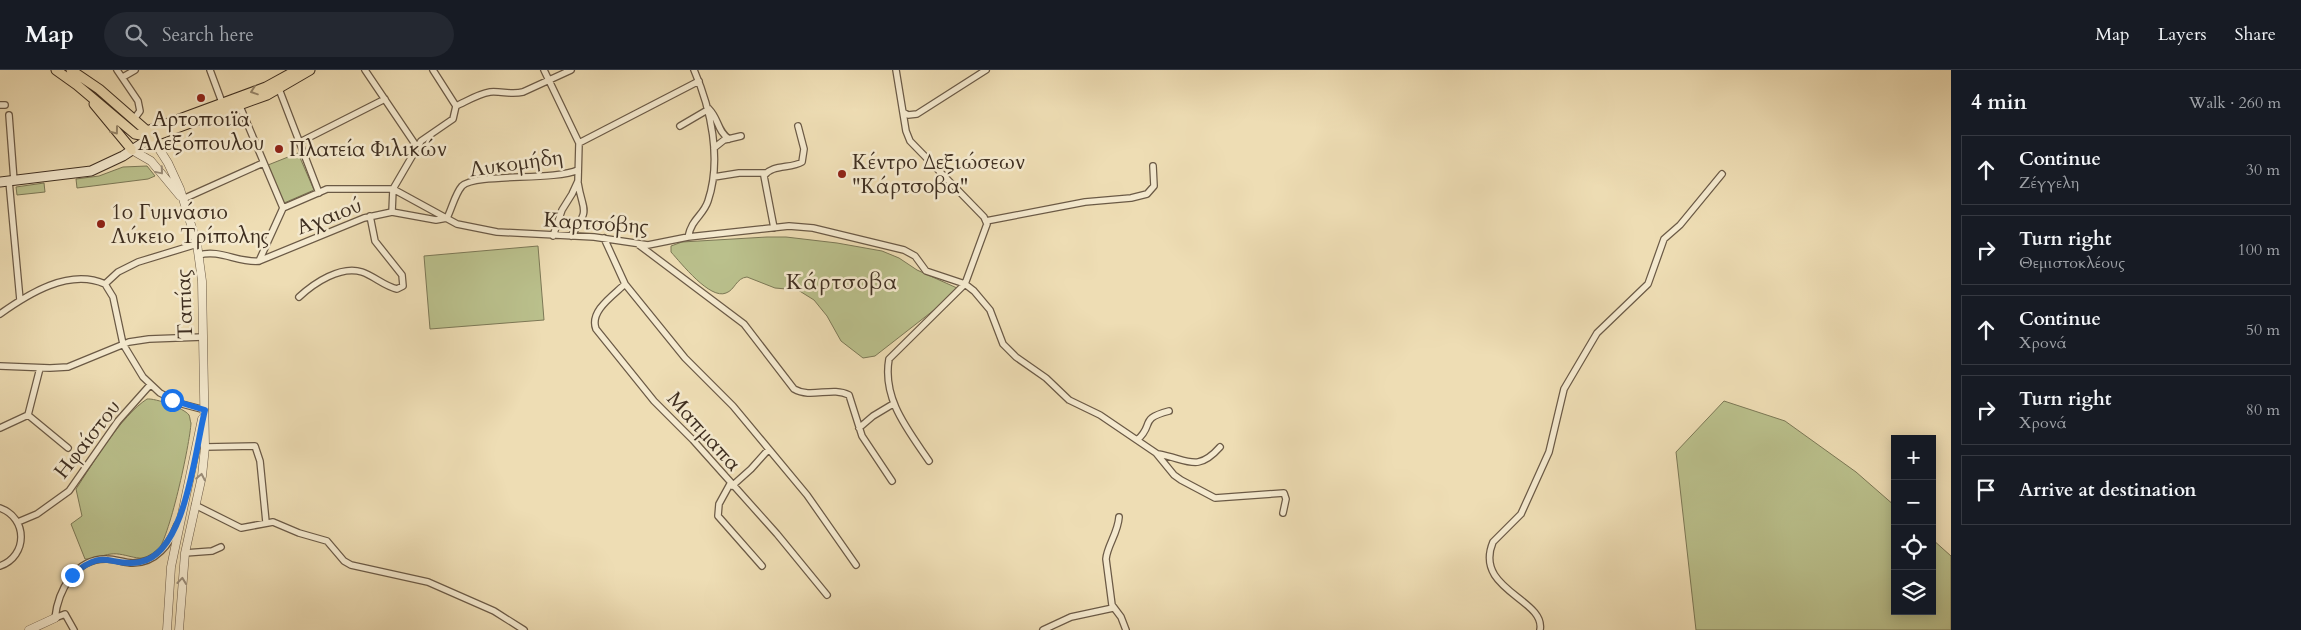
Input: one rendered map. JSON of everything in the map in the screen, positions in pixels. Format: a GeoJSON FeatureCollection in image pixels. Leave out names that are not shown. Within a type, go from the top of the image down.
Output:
{"type":"FeatureCollection","features":[{"type":"Feature","properties":{"kind":"main road"},"geometry":{"type":"LineString","coordinates":[[56,70],[77,85],[130,130],[146,135]]}},
{"type":"Feature","properties":{"kind":"main road"},"geometry":{"type":"LineString","coordinates":[[71,70],[99,89],[134,119],[146,135]]}},
{"type":"Feature","properties":{"kind":"main road"},"geometry":{"type":"LineString","coordinates":[[8,181],[91,171],[118,159],[132,150],[146,135],[223,106],[266,87],[284,74],[297,70]]}},
{"type":"Feature","properties":{"kind":"main road"},"geometry":{"type":"LineString","coordinates":[[223,106],[239,104],[279,89],[310,70]]}},
{"type":"Feature","properties":{"kind":"main road"},"geometry":{"type":"LineString","coordinates":[[77,85],[132,150]]}},
{"type":"Feature","properties":{"kind":"street"},"geometry":{"type":"LineString","coordinates":[[117,70],[140,106],[139,113],[134,119]]}},
{"type":"Feature","properties":{"kind":"street"},"geometry":{"type":"LineString","coordinates":[[123,77],[135,70]]}},
{"type":"Feature","properties":{"kind":"street"},"geometry":{"type":"LineString","coordinates":[[210,70],[223,106]]}},
{"type":"Feature","properties":{"kind":"street"},"geometry":{"type":"LineString","coordinates":[[365,70],[417,147]]}},
{"type":"Feature","properties":{"kind":"street"},"geometry":{"type":"LineString","coordinates":[[433,70],[456,106]]}},
{"type":"Feature","properties":{"kind":"street"},"geometry":{"type":"LineString","coordinates":[[544,70],[578,143],[578,181],[584,202],[584,214],[571,236]]}},
{"type":"Feature","properties":{"kind":"street"},"geometry":{"type":"LineString","coordinates":[[393,189],[421,141],[452,119],[456,106],[492,92],[516,94],[550,81],[571,70]]}},
{"type":"Feature","properties":{"kind":"street"},"geometry":{"type":"LineString","coordinates":[[688,237],[693,222],[708,203],[714,177],[714,148],[709,109],[694,70]]}},
{"type":"Feature","properties":{"kind":"street"},"geometry":{"type":"LineString","coordinates":[[896,70],[902,112],[910,141],[986,221],[986,228],[966,284],[891,354],[888,364],[887,381],[893,404],[929,461]]}},
{"type":"Feature","properties":{"kind":"street"},"geometry":{"type":"LineString","coordinates":[[902,112],[908,115],[917,114],[986,70]]}},
{"type":"Feature","properties":{"kind":"street"},"geometry":{"type":"LineString","coordinates":[[578,143],[699,80]]}},
{"type":"Feature","properties":{"kind":"street"},"geometry":{"type":"LineString","coordinates":[[279,89],[319,193]]}},
{"type":"Feature","properties":{"kind":"street"},"geometry":{"type":"LineString","coordinates":[[300,142],[385,99]]}},
{"type":"Feature","properties":{"kind":"street"},"geometry":{"type":"LineString","coordinates":[[239,104],[262,163],[283,208],[259,261]]}},
{"type":"Feature","properties":{"kind":"street"},"geometry":{"type":"LineString","coordinates":[[680,126],[709,109]]}},
{"type":"Feature","properties":{"kind":"street"},"geometry":{"type":"LineString","coordinates":[[709,109],[720,131],[729,138]]}},
{"type":"Feature","properties":{"kind":"street"},"geometry":{"type":"LineString","coordinates":[[9,115],[8,181],[20,300]]}},
{"type":"Feature","properties":{"kind":"street"},"geometry":{"type":"LineString","coordinates":[[714,177],[739,173],[766,173],[802,162],[804,149],[798,126]]}},
{"type":"Feature","properties":{"kind":"street","name":"Ταπίας"},"geometry":{"type":"LineString","coordinates":[[146,135],[172,170],[197,244],[205,410]]}},
{"type":"Feature","properties":{"kind":"street"},"geometry":{"type":"LineString","coordinates":[[714,148],[729,138],[741,136]]}},
{"type":"Feature","properties":{"kind":"street","name":"Ταπίας"},"geometry":{"type":"LineString","coordinates":[[132,150],[151,161],[183,199]]}},
{"type":"Feature","properties":{"kind":"street"},"geometry":{"type":"LineString","coordinates":[[183,199],[262,163]]}},
{"type":"Feature","properties":{"kind":"street"},"geometry":{"type":"LineString","coordinates":[[986,221],[1085,202],[1147,194],[1154,186],[1153,166]]}},
{"type":"Feature","properties":{"kind":"street","name":"Λυκομήδη"},"geometry":{"type":"LineString","coordinates":[[448,218],[461,188],[466,183],[558,175],[578,170]]}},
{"type":"Feature","properties":{"kind":"street"},"geometry":{"type":"LineString","coordinates":[[766,173],[764,183],[774,228]]}},
{"type":"Feature","properties":{"kind":"street"},"geometry":{"type":"LineString","coordinates":[[1540,630],[1541,621],[1536,613],[1516,597],[1492,572],[1489,563],[1493,542],[1521,514],[1549,452],[1564,389],[1591,340],[1648,284],[1664,239],[1680,225],[1722,174]]}},
{"type":"Feature","properties":{"kind":"street"},"geometry":{"type":"LineString","coordinates":[[553,236],[562,210],[578,181]]}},
{"type":"Feature","properties":{"kind":"street","name":"Καρτσόβης"},"geometry":{"type":"LineString","coordinates":[[283,208],[327,189],[393,189],[461,225],[497,232],[604,238],[639,245],[688,237],[789,226],[813,228],[904,250],[915,256],[926,271],[966,284]]}},
{"type":"Feature","properties":{"kind":"street","name":"Αχαιού"},"geometry":{"type":"LineString","coordinates":[[199,255],[211,252],[250,262],[259,261],[370,216],[392,212],[393,189]]}},
{"type":"Feature","properties":{"kind":"street"},"geometry":{"type":"LineString","coordinates":[[392,212],[436,220],[448,218]]}},
{"type":"Feature","properties":{"kind":"street"},"geometry":{"type":"LineString","coordinates":[[299,297],[309,287],[337,274],[349,271],[362,272],[391,288],[397,289],[403,286],[402,275],[375,242],[370,216]]}},
{"type":"Feature","properties":{"kind":"street"},"geometry":{"type":"LineString","coordinates":[[604,238],[625,284],[685,358],[733,406],[807,495],[856,565]]}},
{"type":"Feature","properties":{"kind":"street"},"geometry":{"type":"LineString","coordinates":[[105,284],[118,272],[138,262],[197,244]]}},
{"type":"Feature","properties":{"kind":"street"},"geometry":{"type":"LineString","coordinates":[[639,245],[744,324],[794,389],[806,393],[839,392],[849,395],[859,428],[871,451],[892,481]]}},
{"type":"Feature","properties":{"kind":"street"},"geometry":{"type":"LineString","coordinates":[[0,314],[20,300],[46,287],[69,281],[88,279],[105,284],[113,297],[123,344],[150,385],[172,400],[205,410]]}},
{"type":"Feature","properties":{"kind":"street","name":"Μαπμαπα"},"geometry":{"type":"LineString","coordinates":[[625,284],[598,312],[594,323],[596,329],[654,401],[777,534],[828,595]]}},
{"type":"Feature","properties":{"kind":"street"},"geometry":{"type":"LineString","coordinates":[[966,284],[985,303],[997,325],[1003,344],[1016,357],[1046,378],[1069,400],[1095,412],[1137,440],[1156,453],[1174,475],[1211,497],[1284,493],[1286,499],[1283,513]]}},
{"type":"Feature","properties":{"kind":"street"},"geometry":{"type":"LineString","coordinates":[[0,366],[68,367],[123,344],[149,338],[203,338]]}},
{"type":"Feature","properties":{"kind":"street"},"geometry":{"type":"LineString","coordinates":[[28,415],[40,368]]}},
{"type":"Feature","properties":{"kind":"street","name":"Ηφαίστου"},"geometry":{"type":"LineString","coordinates":[[18,522],[37,514],[68,492],[118,421],[150,385]]}},
{"type":"Feature","properties":{"kind":"street"},"geometry":{"type":"LineString","coordinates":[[859,428],[873,416],[893,404]]}},
{"type":"Feature","properties":{"kind":"street"},"geometry":{"type":"LineString","coordinates":[[179,630],[185,553],[205,448],[205,410]]}},
{"type":"Feature","properties":{"kind":"street"},"geometry":{"type":"LineString","coordinates":[[167,630],[171,568],[205,410]]}},
{"type":"Feature","properties":{"kind":"street"},"geometry":{"type":"LineString","coordinates":[[1137,440],[1145,432],[1147,422],[1151,418],[1169,411]]}},
{"type":"Feature","properties":{"kind":"street"},"geometry":{"type":"LineString","coordinates":[[0,428],[28,415]]}},
{"type":"Feature","properties":{"kind":"street"},"geometry":{"type":"LineString","coordinates":[[28,415],[68,448]]}},
{"type":"Feature","properties":{"kind":"street"},"geometry":{"type":"LineString","coordinates":[[205,448],[255,446],[260,461],[266,522]]}},
{"type":"Feature","properties":{"kind":"street"},"geometry":{"type":"LineString","coordinates":[[1156,453],[1199,463],[1208,459],[1220,447]]}},
{"type":"Feature","properties":{"kind":"street"},"geometry":{"type":"LineString","coordinates":[[762,566],[718,516],[721,498],[731,485],[752,469],[768,450]]}},
{"type":"Feature","properties":{"kind":"street"},"geometry":{"type":"LineString","coordinates":[[195,505],[241,528],[266,522],[278,523],[299,533],[327,541],[344,561],[351,565],[428,582],[494,610],[524,630]]}},
{"type":"Feature","properties":{"kind":"street"},"geometry":{"type":"LineString","coordinates":[[0,508],[12,515],[18,522],[22,538],[20,547],[10,561],[0,566]]}},
{"type":"Feature","properties":{"kind":"street"},"geometry":{"type":"LineString","coordinates":[[55,618],[61,591],[72,575],[79,569],[100,559],[133,563],[150,560],[157,556],[167,544],[182,513]]}},
{"type":"Feature","properties":{"kind":"street"},"geometry":{"type":"LineString","coordinates":[[1119,517],[1116,534],[1106,554],[1113,608],[1122,617],[1126,630]]}},
{"type":"Feature","properties":{"kind":"street"},"geometry":{"type":"LineString","coordinates":[[185,553],[212,551],[221,547]]}},
{"type":"Feature","properties":{"kind":"street"},"geometry":{"type":"LineString","coordinates":[[1043,630],[1071,617],[1113,608]]}},
{"type":"Feature","properties":{"kind":"street"},"geometry":{"type":"LineString","coordinates":[[33,629],[66,614],[74,630]]}},
{"type":"Feature","properties":{"kind":"green space"},"geometry":{"type":"Polygon","coordinates":[[[298,153],[314,190],[284,203],[268,165],[298,153]]]}},
{"type":"Feature","properties":{"kind":"green space"},"geometry":{"type":"Polygon","coordinates":[[[147,166],[155,176],[148,179],[77,188],[76,179],[99,176],[123,167],[147,166]]]}},
{"type":"Feature","properties":{"kind":"green space"},"geometry":{"type":"Polygon","coordinates":[[[44,183],[45,192],[17,195],[16,187],[44,183]]]}},
{"type":"Feature","properties":{"kind":"green space"},"geometry":{"type":"Polygon","coordinates":[[[786,237],[837,243],[882,251],[899,258],[917,270],[957,288],[952,296],[875,356],[863,358],[841,341],[827,316],[814,300],[798,290],[775,288],[747,277],[740,280],[726,293],[719,294],[696,279],[671,252],[671,246],[682,242],[786,237]]]}},
{"type":"Feature","properties":{"kind":"green space"},"geometry":{"type":"Polygon","coordinates":[[[538,246],[544,320],[430,329],[424,256],[538,246]]]}},
{"type":"Feature","properties":{"kind":"green space"},"geometry":{"type":"Polygon","coordinates":[[[147,399],[181,409],[189,415],[191,423],[183,470],[167,531],[156,553],[151,556],[140,558],[111,554],[85,559],[71,524],[82,516],[76,489],[118,428],[147,399]]]}},
{"type":"Feature","properties":{"kind":"green space"},"geometry":{"type":"Polygon","coordinates":[[[1724,401],[1785,421],[1856,472],[1891,503],[1891,615],[1936,615],[1936,543],[1951,556],[1951,630],[1696,630],[1676,452],[1724,401]]]}},
{"type":"Feature","properties":{"kind":"place","name":"Αρτοποιϊα Αλεξόπουλου"},"geometry":{"type":"Point","coordinates":[201,98]}},
{"type":"Feature","properties":{"kind":"place","name":"Πλατεία Φιλικών"},"geometry":{"type":"Point","coordinates":[279,149]}},
{"type":"Feature","properties":{"kind":"place","name":"Κέντρο Δεξιώσεων \"Κάρτσοβα\""},"geometry":{"type":"Point","coordinates":[842,174]}},
{"type":"Feature","properties":{"kind":"place","name":"1ο Γυμνάσιο Λύκειο Τρίπολης"},"geometry":{"type":"Point","coordinates":[101,224]}},
{"type":"Feature","properties":{"kind":"district","name":"Κάρτσοβα"},"geometry":{"type":"Point","coordinates":[842,281]}},
{"type":"Feature","properties":{"kind":"route"},"geometry":{"type":"LineString","coordinates":[[72,575],[86,564],[100,559],[126,563],[150,560],[163,550],[172,537],[182,513],[205,410],[172,400]]}}]}
